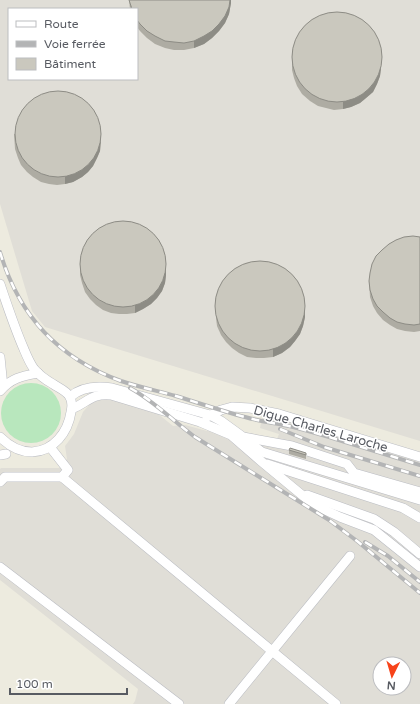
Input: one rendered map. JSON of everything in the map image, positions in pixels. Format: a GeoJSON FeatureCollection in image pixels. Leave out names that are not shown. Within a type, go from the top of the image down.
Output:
{"type":"FeatureCollection","features":[{"type":"Feature","properties":{"kind":"street"},"geometry":{"type":"LineString","coordinates":[[0,284],[14,327],[30,362],[38,373],[70,397],[72,409],[70,419],[64,433],[50,447],[38,452],[25,452],[10,446],[0,437]]}},
{"type":"Feature","properties":{"kind":"street"},"geometry":{"type":"LineString","coordinates":[[0,357],[2,389]]}},
{"type":"Feature","properties":{"kind":"street"},"geometry":{"type":"LineString","coordinates":[[2,389],[6,384],[14,379],[38,373]]}},
{"type":"Feature","properties":{"kind":"street"},"geometry":{"type":"LineString","coordinates":[[70,397],[75,392],[86,388],[112,388],[210,415],[221,421],[262,452],[420,500]]}},
{"type":"Feature","properties":{"kind":"street"},"geometry":{"type":"LineString","coordinates":[[72,409],[94,396],[111,395],[200,422],[231,435],[314,505],[374,530],[420,567]]}},
{"type":"Feature","properties":{"kind":"street","name":"Digue Charles Laroche"},"geometry":{"type":"LineString","coordinates":[[200,422],[221,410],[232,407],[250,408],[279,414],[420,457]]}},
{"type":"Feature","properties":{"kind":"street"},"geometry":{"type":"LineString","coordinates":[[243,438],[292,446],[347,464],[354,473],[420,492]]}},
{"type":"Feature","properties":{"kind":"street"},"geometry":{"type":"LineString","coordinates":[[50,447],[68,470],[62,477]]}},
{"type":"Feature","properties":{"kind":"street"},"geometry":{"type":"LineString","coordinates":[[262,462],[403,508],[420,518]]}},
{"type":"Feature","properties":{"kind":"street"},"geometry":{"type":"LineString","coordinates":[[0,482],[5,477],[62,477],[336,704]]}},
{"type":"Feature","properties":{"kind":"street"},"geometry":{"type":"LineString","coordinates":[[300,493],[374,520],[394,532],[420,554]]}},
{"type":"Feature","properties":{"kind":"street"},"geometry":{"type":"LineString","coordinates":[[229,704],[350,556]]}},
{"type":"Feature","properties":{"kind":"street"},"geometry":{"type":"LineString","coordinates":[[0,567],[179,704]]}},
{"type":"Feature","properties":{"kind":"shaded area"},"geometry":{"type":"Polygon","coordinates":[[[0,0],[420,0],[420,441],[45,327],[32,311],[0,204],[0,0]]]}},
{"type":"Feature","properties":{"kind":"shaded area"},"geometry":{"type":"Polygon","coordinates":[[[104,399],[115,400],[157,413],[173,426],[185,425],[207,431],[221,418],[239,431],[277,439],[279,434],[260,428],[262,418],[290,422],[420,462],[420,704],[133,704],[138,689],[0,580],[0,469],[59,468],[67,459],[65,446],[74,434],[83,412],[90,404],[104,399]]]}},
{"type":"Feature","properties":{"kind":"green space"},"geometry":{"type":"Polygon","coordinates":[[[25,383],[37,383],[48,388],[56,396],[61,407],[59,425],[48,438],[37,443],[25,443],[14,438],[6,430],[1,419],[1,407],[6,396],[14,388],[25,383]]]}},
{"type":"Feature","properties":{"kind":"building"},"geometry":{"type":"Polygon","coordinates":[[[129,0],[230,0],[225,16],[212,31],[194,41],[184,43],[165,41],[147,31],[138,21],[138,8],[132,8],[129,0]]]}},
{"type":"Feature","properties":{"kind":"building"},"geometry":{"type":"Polygon","coordinates":[[[337,12],[354,16],[369,25],[378,40],[382,57],[378,74],[369,89],[354,98],[337,102],[320,98],[305,89],[296,74],[292,57],[296,40],[305,25],[320,16],[337,12]]]}},
{"type":"Feature","properties":{"kind":"building"},"geometry":{"type":"Polygon","coordinates":[[[58,91],[74,94],[82,98],[94,110],[98,118],[101,134],[98,150],[94,158],[82,170],[74,174],[58,177],[42,174],[34,170],[22,158],[18,150],[15,134],[18,118],[22,110],[34,98],[42,94],[58,91]]]}},
{"type":"Feature","properties":{"kind":"building"},"geometry":{"type":"Polygon","coordinates":[[[123,221],[139,224],[147,228],[159,240],[163,248],[166,264],[163,280],[159,288],[147,300],[139,304],[123,307],[107,304],[99,300],[87,288],[83,280],[80,264],[83,248],[87,240],[99,228],[107,224],[123,221]]]}},
{"type":"Feature","properties":{"kind":"building"},"geometry":{"type":"Polygon","coordinates":[[[413,236],[420,237],[420,324],[414,325],[397,322],[383,312],[373,299],[369,281],[372,264],[376,256],[389,244],[396,240],[413,236]]]}},
{"type":"Feature","properties":{"kind":"building"},"geometry":{"type":"Polygon","coordinates":[[[260,261],[277,265],[292,274],[301,289],[305,306],[301,323],[292,338],[277,347],[260,351],[243,347],[228,338],[219,323],[215,306],[219,289],[228,274],[243,265],[260,261]]]}},
{"type":"Feature","properties":{"kind":"building"},"geometry":{"type":"Polygon","coordinates":[[[290,448],[306,453],[306,455],[289,450],[290,448]]]}},
{"type":"Feature","properties":{"kind":"railway"},"geometry":{"type":"LineString","coordinates":[[0,252],[8,275],[18,296],[30,315],[44,332],[60,347],[78,360],[98,371],[121,381],[176,396],[219,410],[251,419],[311,432],[420,465]]}},
{"type":"Feature","properties":{"kind":"railway"},"geometry":{"type":"LineString","coordinates":[[130,388],[155,405],[195,437],[329,520],[420,593]]}},
{"type":"Feature","properties":{"kind":"railway"},"geometry":{"type":"LineString","coordinates":[[280,429],[324,447],[420,476]]}},
{"type":"Feature","properties":{"kind":"railway"},"geometry":{"type":"LineString","coordinates":[[365,542],[388,556],[420,582]]}}]}
